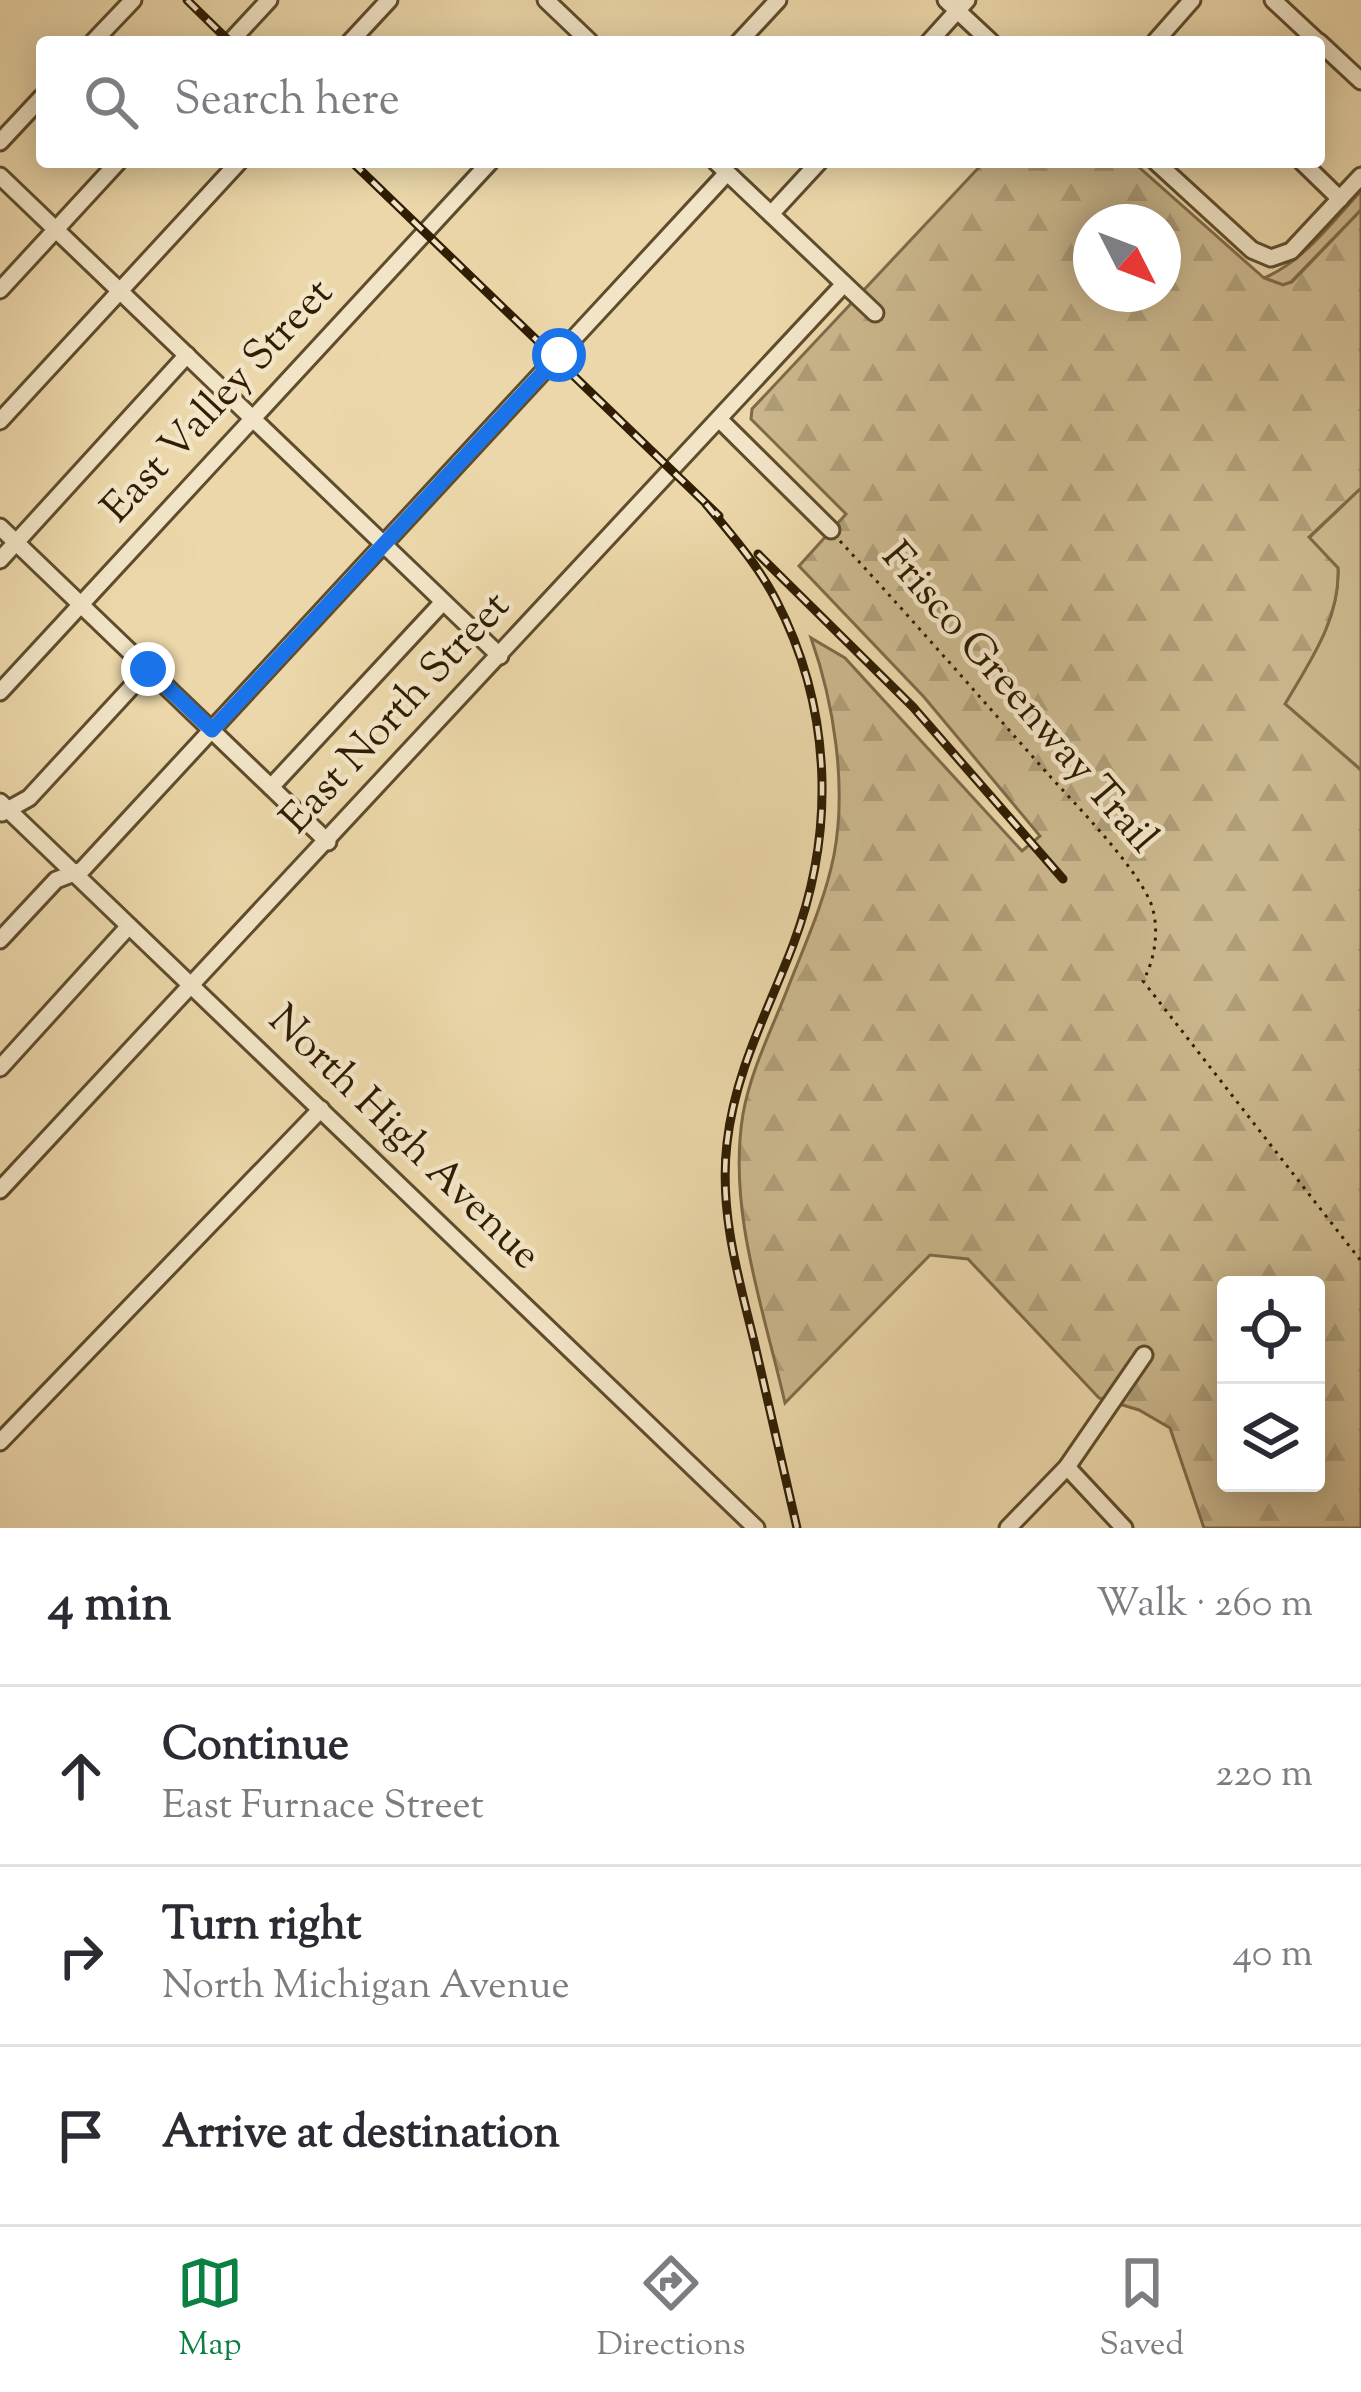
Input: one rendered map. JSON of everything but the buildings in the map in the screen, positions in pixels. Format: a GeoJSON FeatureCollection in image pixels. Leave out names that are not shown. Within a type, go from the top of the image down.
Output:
{"type":"FeatureCollection","features":[{"type":"Feature","properties":{"kind":"street"},"geometry":{"type":"LineString","coordinates":[[99,36],[133,0]]}},
{"type":"Feature","properties":{"kind":"street"},"geometry":{"type":"LineString","coordinates":[[236,36],[269,0]]}},
{"type":"Feature","properties":{"kind":"street"},"geometry":{"type":"LineString","coordinates":[[356,36],[389,0]]}},
{"type":"Feature","properties":{"kind":"street"},"geometry":{"type":"LineString","coordinates":[[546,0],[584,36]]}},
{"type":"Feature","properties":{"kind":"street"},"geometry":{"type":"LineString","coordinates":[[745,36],[778,0]]}},
{"type":"Feature","properties":{"kind":"street"},"geometry":{"type":"LineString","coordinates":[[1164,36],[1192,0]]}},
{"type":"Feature","properties":{"kind":"street"},"geometry":{"type":"LineString","coordinates":[[1273,0],[1312,36]]}},
{"type":"Feature","properties":{"kind":"street"},"geometry":{"type":"LineString","coordinates":[[933,36],[957,4],[986,36]]}},
{"type":"Feature","properties":{"kind":"street"},"geometry":{"type":"LineString","coordinates":[[1325,48],[1361,81]]}},
{"type":"Feature","properties":{"kind":"street"},"geometry":{"type":"LineString","coordinates":[[0,142],[36,103]]}},
{"type":"Feature","properties":{"kind":"street"},"geometry":{"type":"LineString","coordinates":[[0,290],[113,168]]}},
{"type":"Feature","properties":{"kind":"street"},"geometry":{"type":"LineString","coordinates":[[0,421],[233,168]]}},
{"type":"Feature","properties":{"kind":"street","name":"East Valley Street"},"geometry":{"type":"LineString","coordinates":[[0,692],[484,168]]}},
{"type":"Feature","properties":{"kind":"street"},"geometry":{"type":"LineString","coordinates":[[0,940],[56,880],[82,870],[384,546],[721,168]]}},
{"type":"Feature","properties":{"kind":"street"},"geometry":{"type":"LineString","coordinates":[[723,168],[874,313]]}},
{"type":"Feature","properties":{"kind":"street"},"geometry":{"type":"LineString","coordinates":[[771,214],[813,168]]}},
{"type":"Feature","properties":{"kind":"street"},"geometry":{"type":"LineString","coordinates":[[1163,168],[1252,250],[1271,258],[1291,251],[1361,176]]}},
{"type":"Feature","properties":{"kind":"street"},"geometry":{"type":"LineString","coordinates":[[1308,168],[1340,199]]}},
{"type":"Feature","properties":{"kind":"street"},"geometry":{"type":"LineString","coordinates":[[0,176],[500,656]]}},
{"type":"Feature","properties":{"kind":"street","name":"East North Street"},"geometry":{"type":"LineString","coordinates":[[0,1190],[844,284]]}},
{"type":"Feature","properties":{"kind":"street"},"geometry":{"type":"LineString","coordinates":[[0,560],[187,356]]}},
{"type":"Feature","properties":{"kind":"street"},"geometry":{"type":"LineString","coordinates":[[719,419],[831,530]]}},
{"type":"Feature","properties":{"kind":"street"},"geometry":{"type":"LineString","coordinates":[[0,527],[328,842]]}},
{"type":"Feature","properties":{"kind":"street"},"geometry":{"type":"LineString","coordinates":[[271,787],[443,602]]}},
{"type":"Feature","properties":{"kind":"street"},"geometry":{"type":"LineString","coordinates":[[2,808],[29,798],[148,669]]}},
{"type":"Feature","properties":{"kind":"street","name":"North High Avenue"},"geometry":{"type":"LineString","coordinates":[[2,808],[755,1528]]}},
{"type":"Feature","properties":{"kind":"street"},"geometry":{"type":"LineString","coordinates":[[0,1068],[129,926]]}},
{"type":"Feature","properties":{"kind":"street"},"geometry":{"type":"LineString","coordinates":[[0,1442],[321,1109]]}},
{"type":"Feature","properties":{"kind":"street"},"geometry":{"type":"LineString","coordinates":[[1008,1528],[1067,1467],[1144,1355]]}},
{"type":"Feature","properties":{"kind":"street"},"geometry":{"type":"LineString","coordinates":[[1067,1467],[1124,1528]]}},
{"type":"Feature","properties":{"kind":"path","name":"Frisco Greenway Trail"},"geometry":{"type":"LineString","coordinates":[[831,530],[1078,808],[1142,888],[1155,916],[1153,955],[1143,981],[1361,1261]]}},
{"type":"Feature","properties":{"kind":"green space"},"geometry":{"type":"Polygon","coordinates":[[[978,168],[1140,168],[1180,204],[1073,204],[1073,312],[1181,312],[1181,205],[1264,278],[1283,285],[1292,282],[1361,210],[1361,488],[1309,537],[1338,568],[1337,587],[1322,639],[1285,704],[1361,770],[1361,1528],[1204,1528],[1170,1428],[1139,1410],[1099,1398],[968,1259],[930,1255],[785,1403],[750,1260],[739,1150],[751,1081],[826,888],[838,829],[836,745],[811,638],[845,658],[1022,851],[1040,836],[924,697],[799,566],[846,514],[751,419],[752,409],[978,168]]]}},
{"type":"Feature","properties":{"kind":"green space"},"geometry":{"type":"Polygon","coordinates":[[[1361,191],[1361,210],[1291,282],[1283,285],[1264,278],[1305,251],[1361,191]]]}},
{"type":"Feature","properties":{"kind":"green space"},"geometry":{"type":"Polygon","coordinates":[[[1361,488],[1361,770],[1285,704],[1322,639],[1337,587],[1338,568],[1309,538],[1361,488]]]}},
{"type":"Feature","properties":{"kind":"railway"},"geometry":{"type":"LineString","coordinates":[[187,0],[224,36]]}},
{"type":"Feature","properties":{"kind":"railway"},"geometry":{"type":"LineString","coordinates":[[358,168],[719,516]]}},
{"type":"Feature","properties":{"kind":"railway"},"geometry":{"type":"LineString","coordinates":[[706,504],[761,574],[795,641],[817,727],[822,771],[816,859],[807,902],[737,1091],[725,1168],[736,1268],[797,1528]]}},
{"type":"Feature","properties":{"kind":"railway"},"geometry":{"type":"LineString","coordinates":[[758,554],[913,707],[1063,879]]}},
{"type":"Feature","properties":{"kind":"route"},"geometry":{"type":"LineString","coordinates":[[148,669],[212,730],[559,355]]}}]}
